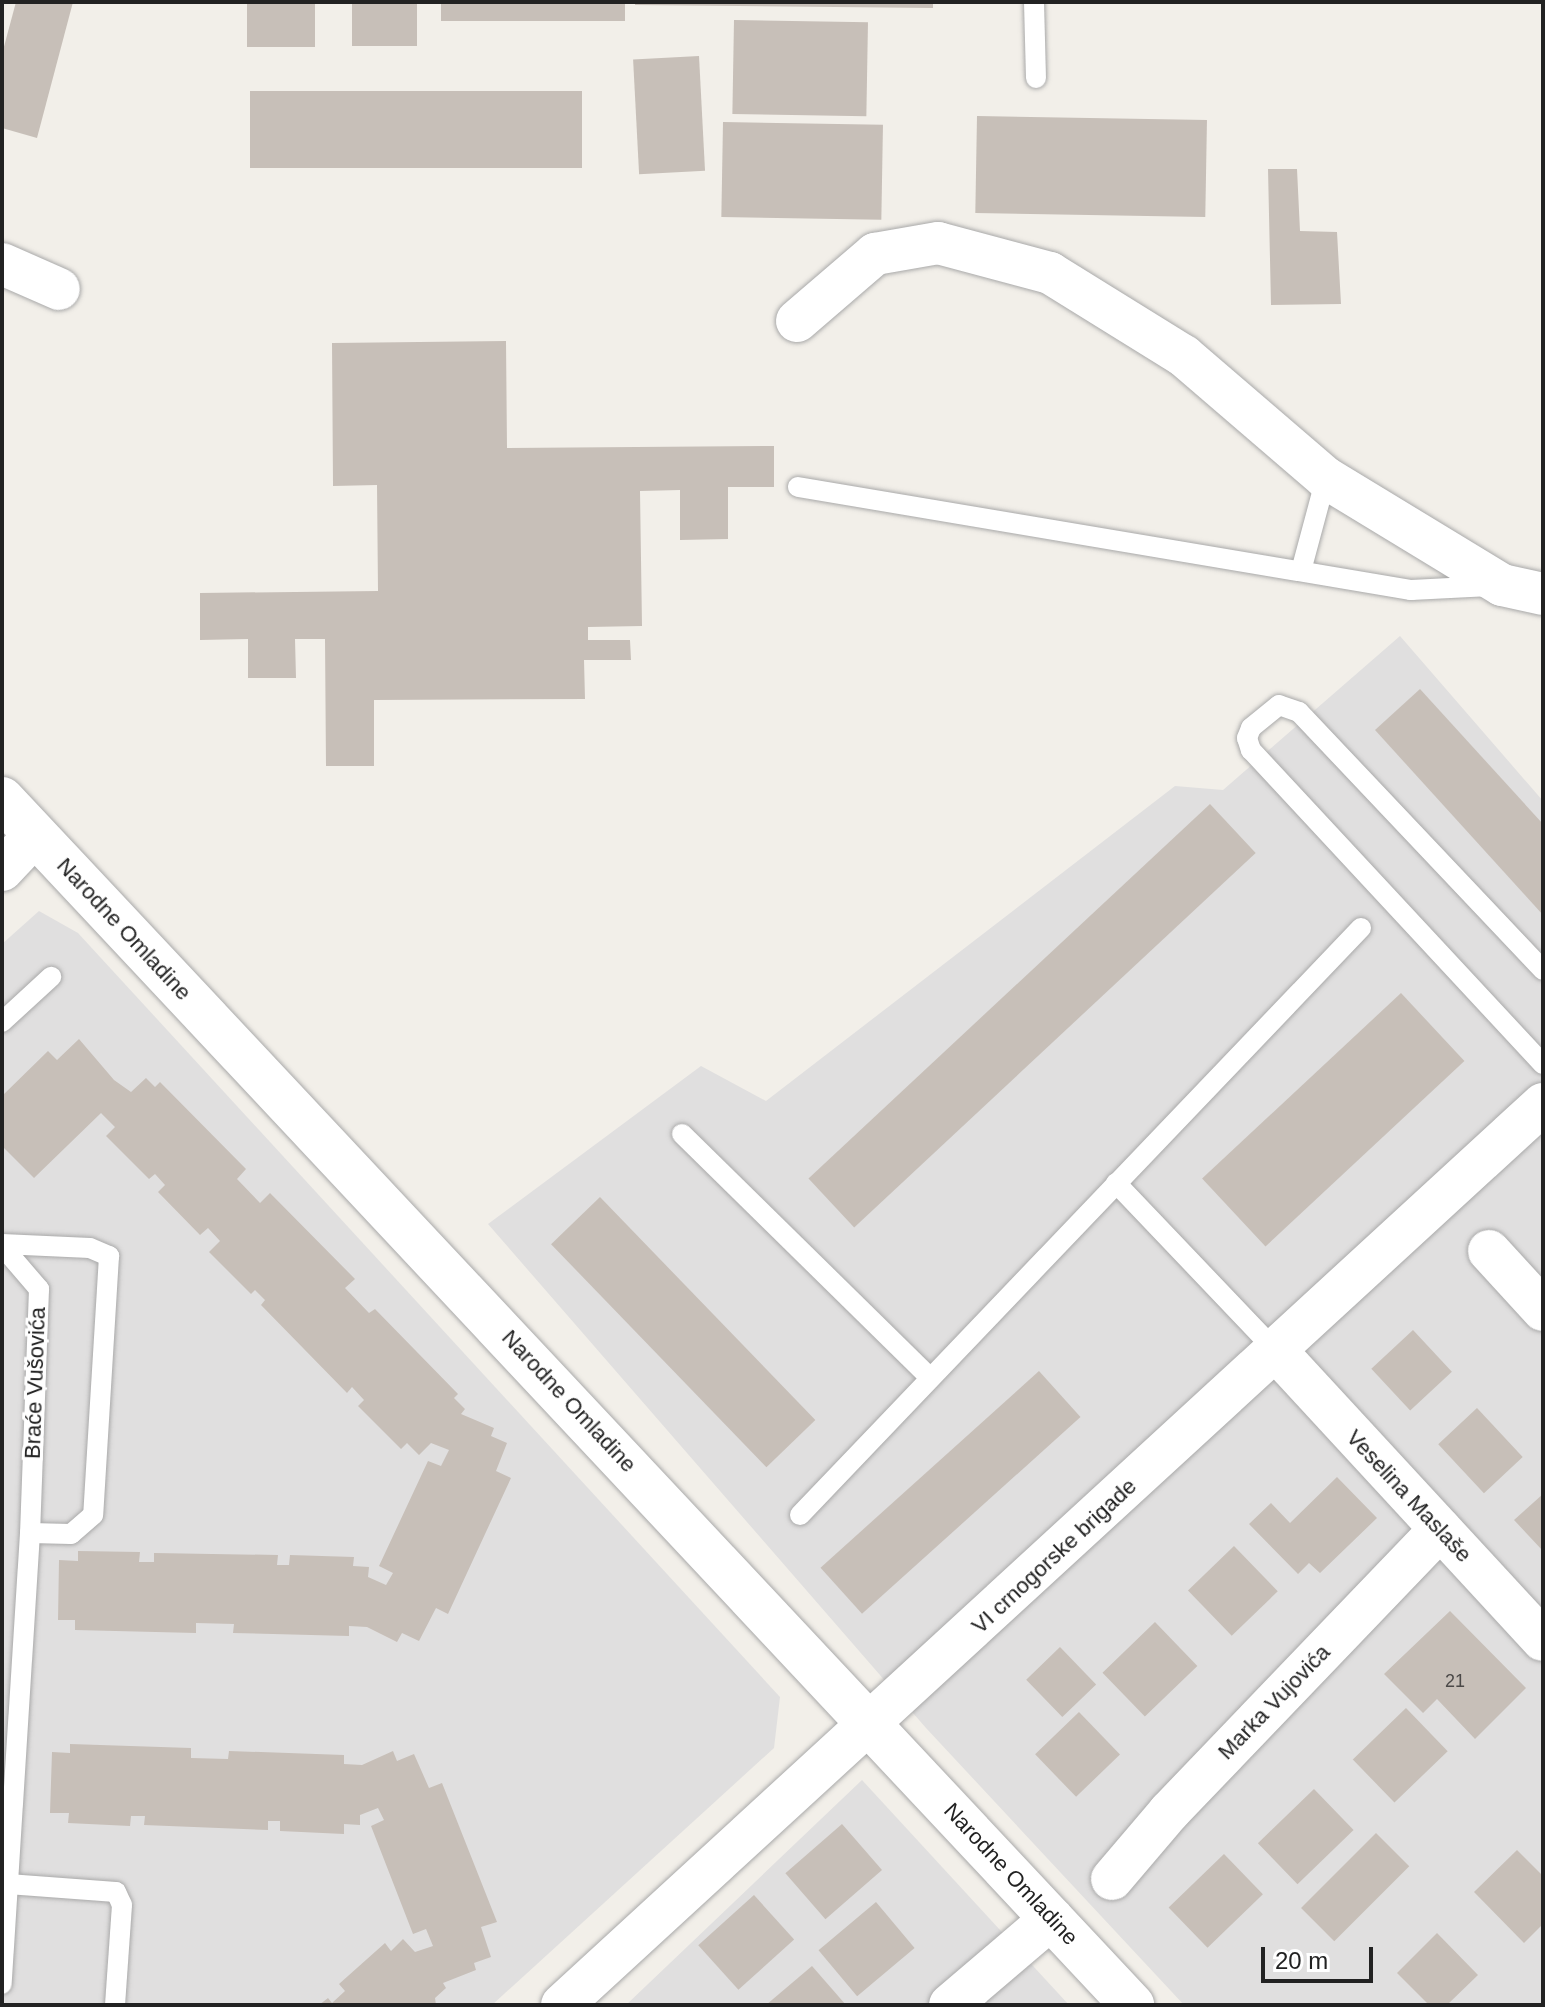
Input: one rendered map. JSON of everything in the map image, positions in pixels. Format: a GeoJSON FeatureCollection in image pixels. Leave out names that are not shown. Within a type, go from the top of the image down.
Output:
{"type":"FeatureCollection","features":[{"type":"Feature","properties":{"kind":"street"},"geometry":{"type":"LineString","coordinates":[[797,321],[875,254],[938,243],[1050,273],[1184,356],[1326,478],[1502,585],[1543,594]]}},
{"type":"Feature","properties":{"kind":"street"},"geometry":{"type":"LineString","coordinates":[[2,264],[59,289]]}},
{"type":"Feature","properties":{"kind":"street","name":"Narodne Omladine"},"geometry":{"type":"LineString","coordinates":[[2,799],[873,1724],[1132,2005]]}},
{"type":"Feature","properties":{"kind":"street"},"geometry":{"type":"LineString","coordinates":[[2,870],[35,835]]}},
{"type":"Feature","properties":{"kind":"street","name":"VI crnogorske brigade"},"geometry":{"type":"LineString","coordinates":[[562,2005],[873,1724],[1543,1104]]}},
{"type":"Feature","properties":{"kind":"street"},"geometry":{"type":"LineString","coordinates":[[1489,1251],[1543,1310]]}},
{"type":"Feature","properties":{"kind":"street","name":"Veselina Maslaše"},"geometry":{"type":"LineString","coordinates":[[1276,1351],[1543,1640]]}},
{"type":"Feature","properties":{"kind":"street","name":"Marka Vujovića"},"geometry":{"type":"LineString","coordinates":[[1112,1879],[1169,1812],[1440,1529]]}},
{"type":"Feature","properties":{"kind":"street"},"geometry":{"type":"LineString","coordinates":[[950,2005],[1052,1918]]}},
{"type":"Feature","properties":{"kind":"lane"},"geometry":{"type":"LineString","coordinates":[[1034,2],[1036,78]]}},
{"type":"Feature","properties":{"kind":"lane"},"geometry":{"type":"LineString","coordinates":[[1301,571],[1326,478]]}},
{"type":"Feature","properties":{"kind":"lane"},"geometry":{"type":"LineString","coordinates":[[798,487],[1411,590],[1502,585]]}},
{"type":"Feature","properties":{"kind":"lane"},"geometry":{"type":"LineString","coordinates":[[1543,970],[1299,712],[1279,705],[1251,728],[1247,738],[1251,750],[1543,1064]]}},
{"type":"Feature","properties":{"kind":"lane"},"geometry":{"type":"LineString","coordinates":[[800,1515],[1361,928]]}},
{"type":"Feature","properties":{"kind":"lane"},"geometry":{"type":"LineString","coordinates":[[2,1022],[51,977]]}},
{"type":"Feature","properties":{"kind":"lane"},"geometry":{"type":"LineString","coordinates":[[682,1134],[930,1378]]}},
{"type":"Feature","properties":{"kind":"lane"},"geometry":{"type":"LineString","coordinates":[[1116,1183],[1276,1351]]}},
{"type":"Feature","properties":{"kind":"lane"},"geometry":{"type":"LineString","coordinates":[[2,1245],[90,1248],[109,1256],[93,1515],[71,1534],[30,1533]]}},
{"type":"Feature","properties":{"kind":"lane","name":"Braće Vušovića"},"geometry":{"type":"LineString","coordinates":[[2,1245],[39,1289],[30,1533],[2,1984]]}},
{"type":"Feature","properties":{"kind":"lane"},"geometry":{"type":"LineString","coordinates":[[8,1884],[116,1892],[122,1905],[115,2005]]}},
{"type":"Feature","properties":{"kind":"shaded area"},"geometry":{"type":"Polygon","coordinates":[[[1400,636],[1543,801],[1543,2005],[1184,2005],[926,1728],[488,1224],[701,1066],[766,1101],[1175,786],[1223,790],[1400,636]]]}},
{"type":"Feature","properties":{"kind":"shaded area"},"geometry":{"type":"Polygon","coordinates":[[[39,911],[78,933],[780,1697],[774,1748],[492,2005],[2,2005],[2,944],[39,911]]]}},
{"type":"Feature","properties":{"kind":"shaded area"},"geometry":{"type":"Polygon","coordinates":[[[862,1780],[1069,2005],[626,2005],[862,1780]]]}},
{"type":"Feature","properties":{"kind":"building"},"geometry":{"type":"Polygon","coordinates":[[[16,2],[73,2],[37,138],[2,128],[2,54],[16,2]]]}},
{"type":"Feature","properties":{"kind":"building"},"geometry":{"type":"Polygon","coordinates":[[[247,2],[315,2],[315,47],[247,47],[247,2]]]}},
{"type":"Feature","properties":{"kind":"building"},"geometry":{"type":"Polygon","coordinates":[[[352,2],[417,2],[417,46],[352,46],[352,2]]]}},
{"type":"Feature","properties":{"kind":"building"},"geometry":{"type":"Polygon","coordinates":[[[441,2],[625,2],[625,21],[441,21],[441,2]]]}},
{"type":"Feature","properties":{"kind":"building"},"geometry":{"type":"Polygon","coordinates":[[[635,2],[933,2],[933,8],[635,5],[635,2]]]}},
{"type":"Feature","properties":{"kind":"building"},"geometry":{"type":"Polygon","coordinates":[[[734,20],[868,22],[866,116],[732,114],[734,20]]]}},
{"type":"Feature","properties":{"kind":"building"},"geometry":{"type":"Polygon","coordinates":[[[699,56],[705,171],[639,174],[633,59],[699,56]]]}},
{"type":"Feature","properties":{"kind":"building"},"geometry":{"type":"Polygon","coordinates":[[[250,91],[582,91],[582,168],[250,168],[250,91]]]}},
{"type":"Feature","properties":{"kind":"building"},"geometry":{"type":"Polygon","coordinates":[[[977,116],[1207,120],[1205,217],[975,213],[977,116]]]}},
{"type":"Feature","properties":{"kind":"building"},"geometry":{"type":"Polygon","coordinates":[[[723,122],[883,125],[881,220],[721,217],[723,122]]]}},
{"type":"Feature","properties":{"kind":"building"},"geometry":{"type":"Polygon","coordinates":[[[1268,169],[1297,169],[1300,231],[1337,232],[1341,304],[1271,305],[1268,169]]]}},
{"type":"Feature","properties":{"kind":"building"},"geometry":{"type":"Polygon","coordinates":[[[506,341],[507,448],[774,446],[774,487],[728,487],[728,539],[680,540],[680,490],[640,491],[642,626],[588,627],[588,640],[630,640],[631,660],[584,660],[585,699],[374,700],[374,766],[326,766],[325,639],[295,639],[296,678],[248,678],[248,639],[200,640],[200,593],[378,591],[377,485],[333,486],[332,343],[506,341]]]}},
{"type":"Feature","properties":{"kind":"building"},"geometry":{"type":"Polygon","coordinates":[[[1420,689],[1543,824],[1543,915],[1375,730],[1420,689]]]}},
{"type":"Feature","properties":{"kind":"building"},"geometry":{"type":"Polygon","coordinates":[[[1210,804],[1256,853],[854,1227],[808,1178],[1210,804]]]}},
{"type":"Feature","properties":{"kind":"building"},"geometry":{"type":"Polygon","coordinates":[[[1401,993],[1464,1061],[1265,1247],[1202,1179],[1401,993]]]}},
{"type":"Feature","properties":{"kind":"building"},"geometry":{"type":"Polygon","coordinates":[[[79,1039],[114,1080],[131,1092],[146,1078],[155,1087],[160,1082],[246,1169],[237,1179],[260,1203],[270,1193],[355,1279],[345,1288],[369,1313],[375,1309],[458,1394],[454,1398],[465,1409],[461,1414],[494,1428],[491,1436],[507,1443],[496,1471],[511,1478],[448,1614],[436,1608],[419,1641],[402,1633],[397,1642],[367,1627],[349,1626],[349,1636],[233,1633],[234,1624],[196,1623],[196,1633],[75,1630],[75,1620],[58,1620],[59,1560],[78,1561],[78,1551],[140,1552],[139,1562],[154,1562],[154,1553],[278,1555],[277,1565],[289,1565],[290,1555],[354,1557],[353,1566],[369,1567],[368,1577],[386,1585],[393,1573],[379,1566],[428,1461],[441,1466],[449,1450],[431,1443],[419,1455],[407,1443],[401,1449],[358,1406],[364,1400],[352,1387],[347,1393],[261,1305],[265,1300],[255,1290],[251,1294],[209,1252],[220,1241],[208,1228],[200,1235],[158,1192],[165,1185],[155,1174],[149,1179],[106,1136],[115,1127],[101,1113],[34,1178],[2,1146],[2,1096],[48,1051],[57,1060],[79,1039]]]}},
{"type":"Feature","properties":{"kind":"building"},"geometry":{"type":"Polygon","coordinates":[[[600,1197],[815,1420],[766,1467],[551,1244],[600,1197]]]}},
{"type":"Feature","properties":{"kind":"building"},"geometry":{"type":"Polygon","coordinates":[[[1413,1330],[1452,1372],[1410,1411],[1371,1369],[1413,1330]]]}},
{"type":"Feature","properties":{"kind":"building"},"geometry":{"type":"Polygon","coordinates":[[[1039,1371],[1080,1417],[862,1614],[821,1568],[1039,1371]]]}},
{"type":"Feature","properties":{"kind":"building"},"geometry":{"type":"Polygon","coordinates":[[[1477,1408],[1523,1457],[1484,1493],[1438,1444],[1477,1408]]]}},
{"type":"Feature","properties":{"kind":"building"},"geometry":{"type":"Polygon","coordinates":[[[1337,1477],[1377,1518],[1320,1573],[1309,1563],[1298,1574],[1249,1524],[1271,1503],[1290,1523],[1337,1477]]]}},
{"type":"Feature","properties":{"kind":"building"},"geometry":{"type":"Polygon","coordinates":[[[1543,1494],[1543,1551],[1514,1520],[1543,1494]]]}},
{"type":"Feature","properties":{"kind":"building"},"geometry":{"type":"Polygon","coordinates":[[[1234,1546],[1278,1591],[1232,1636],[1188,1590],[1234,1546]]]}},
{"type":"Feature","properties":{"kind":"building"},"geometry":{"type":"Polygon","coordinates":[[[1450,1611],[1526,1688],[1475,1739],[1437,1699],[1423,1713],[1384,1674],[1450,1611]]]}},
{"type":"Feature","properties":{"kind":"building"},"geometry":{"type":"Polygon","coordinates":[[[1155,1622],[1197,1666],[1145,1717],[1102,1673],[1155,1622]]]}},
{"type":"Feature","properties":{"kind":"building"},"geometry":{"type":"Polygon","coordinates":[[[1060,1647],[1096,1684],[1062,1717],[1026,1680],[1060,1647]]]}},
{"type":"Feature","properties":{"kind":"building"},"geometry":{"type":"Polygon","coordinates":[[[1406,1708],[1448,1751],[1394,1803],[1353,1759],[1406,1708]]]}},
{"type":"Feature","properties":{"kind":"building"},"geometry":{"type":"Polygon","coordinates":[[[1079,1712],[1120,1754],[1076,1797],[1035,1754],[1079,1712]]]}},
{"type":"Feature","properties":{"kind":"building"},"geometry":{"type":"Polygon","coordinates":[[[70,1744],[191,1748],[191,1758],[228,1759],[229,1751],[344,1755],[344,1764],[362,1765],[393,1751],[397,1761],[414,1754],[429,1788],[442,1783],[497,1922],[481,1927],[491,1957],[474,1963],[476,1970],[443,1983],[446,1988],[435,1998],[436,2005],[319,2005],[328,1998],[332,2003],[345,1991],[339,1984],[385,1943],[391,1951],[403,1939],[415,1952],[433,1946],[426,1929],[413,1934],[371,1826],[384,1820],[378,1808],[360,1815],[360,1825],[344,1824],[344,1834],[280,1831],[280,1821],[268,1821],[268,1830],[144,1825],[145,1816],[131,1816],[130,1826],[68,1823],[69,1813],[50,1813],[52,1752],[70,1753],[70,1744]]]}},
{"type":"Feature","properties":{"kind":"building"},"geometry":{"type":"Polygon","coordinates":[[[1314,1789],[1354,1830],[1297,1884],[1258,1843],[1314,1789]]]}},
{"type":"Feature","properties":{"kind":"building"},"geometry":{"type":"Polygon","coordinates":[[[842,1824],[882,1870],[825,1919],[785,1873],[842,1824]]]}},
{"type":"Feature","properties":{"kind":"building"},"geometry":{"type":"Polygon","coordinates":[[[1376,1833],[1409,1866],[1334,1941],[1301,1908],[1376,1833]]]}},
{"type":"Feature","properties":{"kind":"building"},"geometry":{"type":"Polygon","coordinates":[[[1517,1850],[1543,1876],[1543,1924],[1524,1943],[1474,1892],[1517,1850]]]}},
{"type":"Feature","properties":{"kind":"building"},"geometry":{"type":"Polygon","coordinates":[[[1224,1854],[1263,1894],[1208,1948],[1169,1907],[1224,1854]]]}},
{"type":"Feature","properties":{"kind":"building"},"geometry":{"type":"Polygon","coordinates":[[[754,1895],[794,1940],[738,1990],[698,1945],[754,1895]]]}},
{"type":"Feature","properties":{"kind":"building"},"geometry":{"type":"Polygon","coordinates":[[[876,1902],[915,1948],[857,1996],[819,1950],[876,1902]]]}},
{"type":"Feature","properties":{"kind":"building"},"geometry":{"type":"Polygon","coordinates":[[[1437,1933],[1478,1975],[1447,2005],[1429,2005],[1397,1973],[1437,1933]]]}},
{"type":"Feature","properties":{"kind":"building"},"geometry":{"type":"Polygon","coordinates":[[[812,1966],[846,2005],[766,2005],[812,1966]]]}}]}
